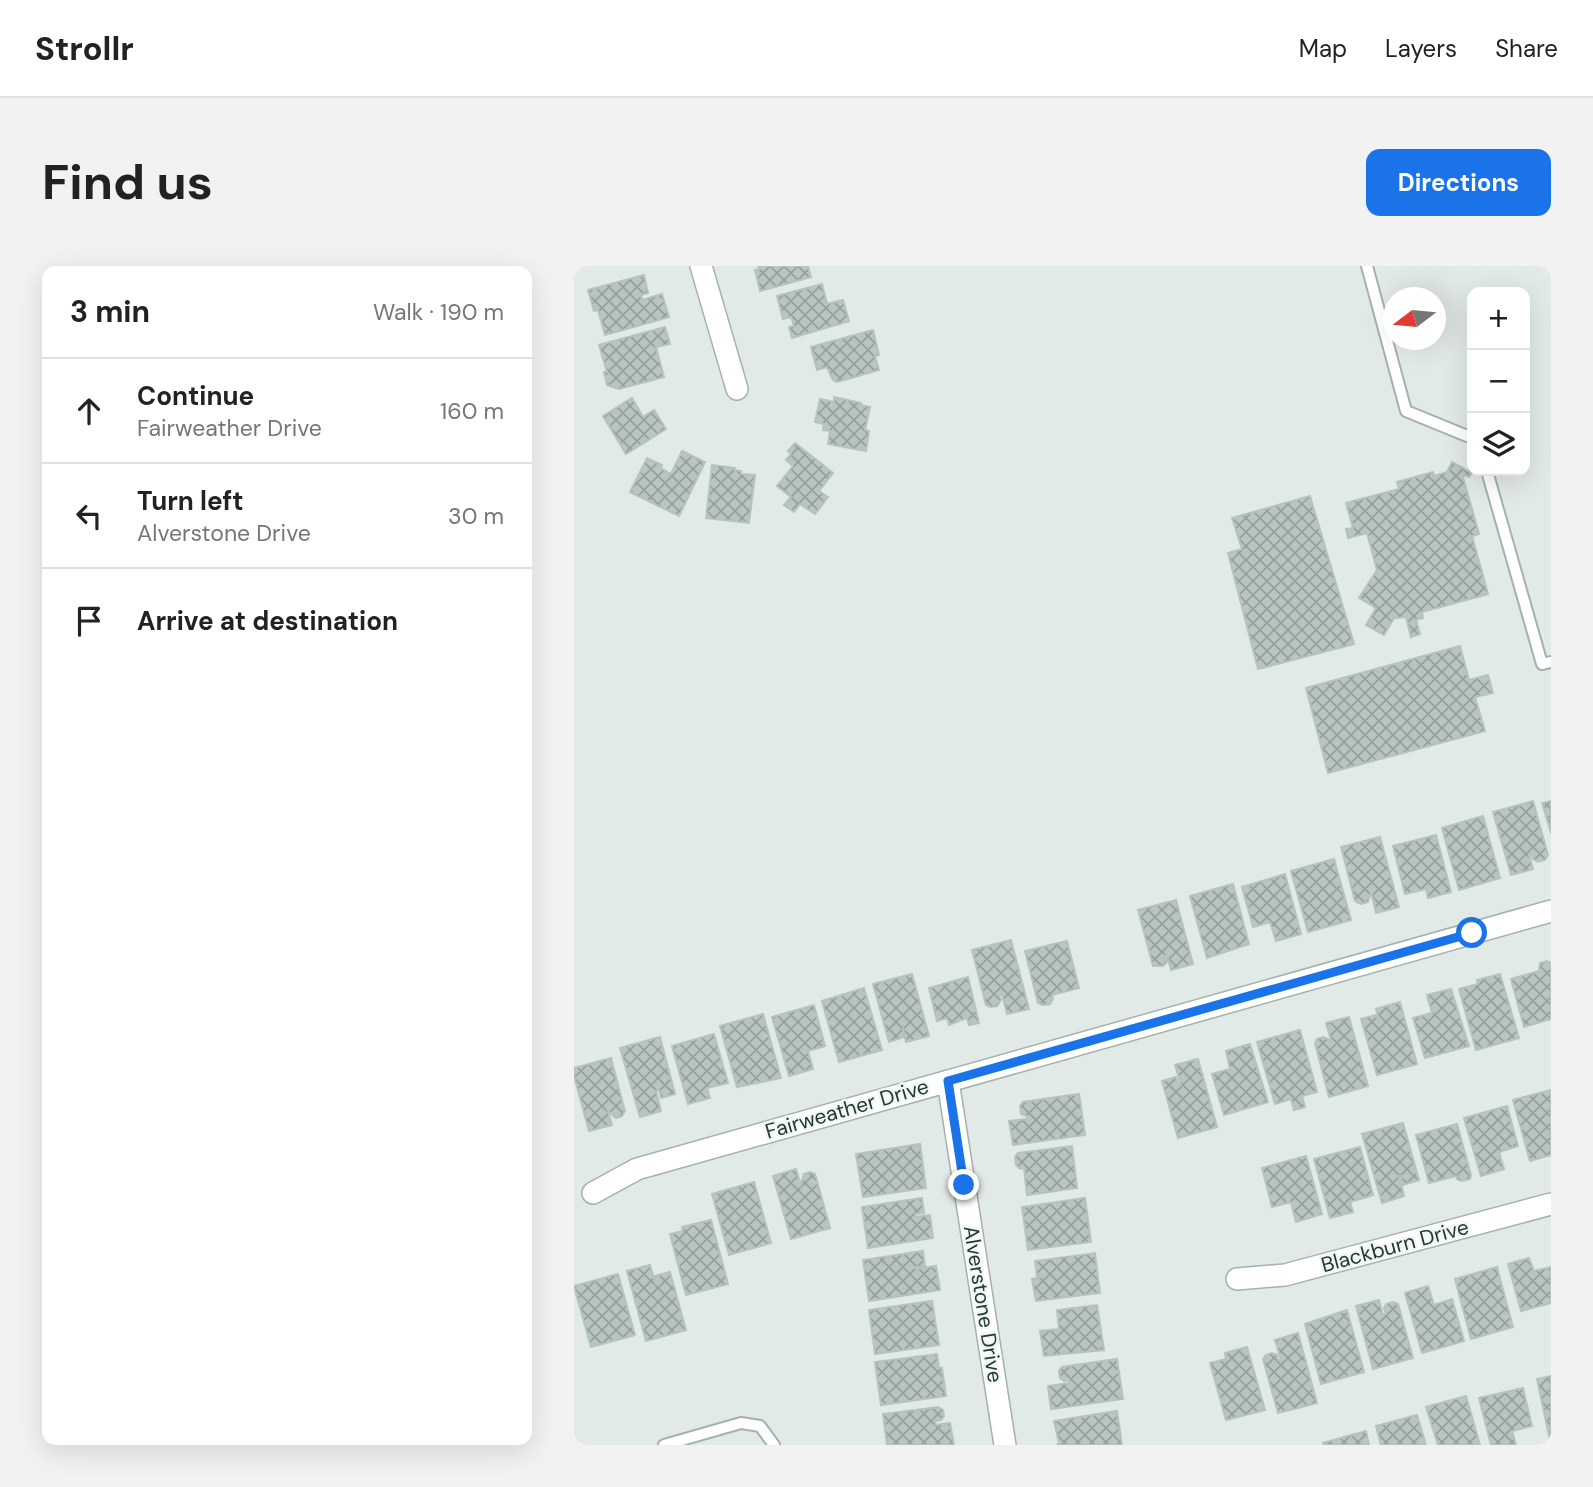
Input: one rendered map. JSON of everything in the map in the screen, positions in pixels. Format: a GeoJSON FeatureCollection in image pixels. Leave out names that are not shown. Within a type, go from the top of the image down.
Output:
{"type":"FeatureCollection","features":[{"type":"Feature","properties":{"kind":"street"},"geometry":{"type":"LineString","coordinates":[[701,266],[737,389]]}},
{"type":"Feature","properties":{"kind":"street","name":"Fairweather Drive"},"geometry":{"type":"LineString","coordinates":[[593,1194],[637,1169],[1551,911]]}},
{"type":"Feature","properties":{"kind":"street","name":"Alverstone Drive"},"geometry":{"type":"LineString","coordinates":[[948,1081],[1005,1445]]}},
{"type":"Feature","properties":{"kind":"street","name":"Blackburn Drive"},"geometry":{"type":"LineString","coordinates":[[1237,1279],[1285,1275],[1551,1204]]}},
{"type":"Feature","properties":{"kind":"lane"},"geometry":{"type":"LineString","coordinates":[[1367,266],[1406,411],[1467,436]]}},
{"type":"Feature","properties":{"kind":"lane"},"geometry":{"type":"LineString","coordinates":[[1488,476],[1542,664],[1551,662]]}},
{"type":"Feature","properties":{"kind":"lane"},"geometry":{"type":"LineString","coordinates":[[664,1445],[741,1423],[760,1426],[774,1445]]}},
{"type":"Feature","properties":{"kind":"building"},"geometry":{"type":"Polygon","coordinates":[[[758,266],[808,266],[811,277],[760,291],[755,270],[759,269],[758,266]]]}},
{"type":"Feature","properties":{"kind":"building"},"geometry":{"type":"Polygon","coordinates":[[[644,275],[648,293],[641,295],[642,300],[662,294],[669,317],[605,335],[598,310],[594,311],[588,290],[644,275]]]}},
{"type":"Feature","properties":{"kind":"building"},"geometry":{"type":"Polygon","coordinates":[[[822,284],[827,304],[843,300],[849,321],[792,338],[789,327],[794,326],[791,317],[783,319],[777,296],[822,284]]]}},
{"type":"Feature","properties":{"kind":"building"},"geometry":{"type":"Polygon","coordinates":[[[665,327],[670,344],[656,347],[664,377],[619,389],[607,385],[604,372],[607,372],[599,345],[665,327]]]}},
{"type":"Feature","properties":{"kind":"building"},"geometry":{"type":"Polygon","coordinates":[[[873,330],[879,355],[875,356],[879,370],[837,382],[833,380],[827,367],[817,370],[811,347],[873,330]]]}},
{"type":"Feature","properties":{"kind":"building"},"geometry":{"type":"Polygon","coordinates":[[[834,397],[870,407],[865,430],[869,431],[866,451],[828,444],[830,431],[823,430],[824,424],[815,422],[820,399],[834,402],[834,397]]]}},
{"type":"Feature","properties":{"kind":"building"},"geometry":{"type":"Polygon","coordinates":[[[632,398],[643,417],[654,410],[666,429],[626,454],[603,416],[632,398]]]}},
{"type":"Feature","properties":{"kind":"building"},"geometry":{"type":"Polygon","coordinates":[[[795,443],[833,473],[819,491],[828,497],[815,514],[800,504],[794,512],[784,505],[791,497],[777,486],[793,466],[786,460],[791,454],[788,451],[795,443]]]}},
{"type":"Feature","properties":{"kind":"building"},"geometry":{"type":"Polygon","coordinates":[[[682,451],[705,462],[679,516],[630,492],[647,458],[662,465],[661,468],[671,474],[682,451]]]}},
{"type":"Feature","properties":{"kind":"building"},"geometry":{"type":"Polygon","coordinates":[[[1452,462],[1467,470],[1467,476],[1463,477],[1479,534],[1472,536],[1488,594],[1422,612],[1423,618],[1416,620],[1420,634],[1411,637],[1406,617],[1394,618],[1384,635],[1366,625],[1376,608],[1359,598],[1377,570],[1367,533],[1348,538],[1346,529],[1353,528],[1346,503],[1399,489],[1397,482],[1433,472],[1434,476],[1447,472],[1452,462]]]}},
{"type":"Feature","properties":{"kind":"building"},"geometry":{"type":"Polygon","coordinates":[[[712,465],[735,468],[734,470],[741,471],[741,474],[755,475],[749,523],[706,518],[712,465]]]}},
{"type":"Feature","properties":{"kind":"building"},"geometry":{"type":"Polygon","coordinates":[[[1310,496],[1354,644],[1258,669],[1228,553],[1242,549],[1232,518],[1310,496]]]}},
{"type":"Feature","properties":{"kind":"building"},"geometry":{"type":"Polygon","coordinates":[[[1460,646],[1469,680],[1488,675],[1493,693],[1475,697],[1485,731],[1328,773],[1306,688],[1460,646]]]}},
{"type":"Feature","properties":{"kind":"building"},"geometry":{"type":"Polygon","coordinates":[[[1533,801],[1548,855],[1545,860],[1538,862],[1529,855],[1533,869],[1511,875],[1493,812],[1533,801]]]}},
{"type":"Feature","properties":{"kind":"building"},"geometry":{"type":"Polygon","coordinates":[[[1551,801],[1551,833],[1542,803],[1551,801]]]}},
{"type":"Feature","properties":{"kind":"building"},"geometry":{"type":"Polygon","coordinates":[[[1483,816],[1500,878],[1459,890],[1442,828],[1483,816]]]}},
{"type":"Feature","properties":{"kind":"building"},"geometry":{"type":"Polygon","coordinates":[[[1436,835],[1451,892],[1428,898],[1426,889],[1405,894],[1393,846],[1436,835]]]}},
{"type":"Feature","properties":{"kind":"building"},"geometry":{"type":"Polygon","coordinates":[[[1380,837],[1399,907],[1376,913],[1371,892],[1368,902],[1361,904],[1355,901],[1341,847],[1380,837]]]}},
{"type":"Feature","properties":{"kind":"building"},"geometry":{"type":"Polygon","coordinates":[[[1334,859],[1351,920],[1308,932],[1291,871],[1334,859]]]}},
{"type":"Feature","properties":{"kind":"building"},"geometry":{"type":"Polygon","coordinates":[[[1285,874],[1301,934],[1276,941],[1270,922],[1253,927],[1242,887],[1285,874]]]}},
{"type":"Feature","properties":{"kind":"building"},"geometry":{"type":"Polygon","coordinates":[[[1233,884],[1249,944],[1207,958],[1190,896],[1233,884]]]}},
{"type":"Feature","properties":{"kind":"building"},"geometry":{"type":"Polygon","coordinates":[[[1176,900],[1193,964],[1171,970],[1167,955],[1167,962],[1163,966],[1153,966],[1138,910],[1176,900]]]}},
{"type":"Feature","properties":{"kind":"building"},"geometry":{"type":"Polygon","coordinates":[[[1011,940],[1029,1009],[1007,1014],[1002,994],[999,995],[1001,1000],[997,1006],[986,1005],[972,950],[1011,940]]]}},
{"type":"Feature","properties":{"kind":"building"},"geometry":{"type":"Polygon","coordinates":[[[1067,941],[1079,988],[1052,995],[1050,1004],[1038,1003],[1025,951],[1067,941]]]}},
{"type":"Feature","properties":{"kind":"building"},"geometry":{"type":"Polygon","coordinates":[[[1540,963],[1551,963],[1551,1019],[1524,1027],[1511,979],[1539,971],[1540,963]]]}},
{"type":"Feature","properties":{"kind":"building"},"geometry":{"type":"Polygon","coordinates":[[[912,974],[929,1036],[906,1042],[903,1028],[904,1037],[889,1042],[873,984],[912,974]]]}},
{"type":"Feature","properties":{"kind":"building"},"geometry":{"type":"Polygon","coordinates":[[[1500,974],[1519,1038],[1476,1050],[1459,989],[1478,984],[1477,980],[1500,974]]]}},
{"type":"Feature","properties":{"kind":"building"},"geometry":{"type":"Polygon","coordinates":[[[968,977],[979,1023],[969,1025],[967,1018],[949,1025],[947,1018],[937,1021],[929,988],[968,977]]]}},
{"type":"Feature","properties":{"kind":"building"},"geometry":{"type":"Polygon","coordinates":[[[864,988],[882,1050],[839,1062],[822,1001],[864,988]]]}},
{"type":"Feature","properties":{"kind":"building"},"geometry":{"type":"Polygon","coordinates":[[[1451,989],[1469,1046],[1425,1058],[1413,1018],[1432,1013],[1427,995],[1451,989]]]}},
{"type":"Feature","properties":{"kind":"building"},"geometry":{"type":"Polygon","coordinates":[[[1400,1002],[1417,1064],[1377,1075],[1361,1019],[1376,1015],[1380,1023],[1376,1009],[1400,1002]]]}},
{"type":"Feature","properties":{"kind":"building"},"geometry":{"type":"Polygon","coordinates":[[[814,1005],[825,1046],[808,1051],[813,1069],[789,1076],[772,1017],[814,1005]]]}},
{"type":"Feature","properties":{"kind":"building"},"geometry":{"type":"Polygon","coordinates":[[[763,1014],[781,1078],[737,1087],[720,1026],[763,1014]]]}},
{"type":"Feature","properties":{"kind":"building"},"geometry":{"type":"Polygon","coordinates":[[[1349,1017],[1368,1086],[1329,1097],[1315,1043],[1323,1037],[1332,1044],[1326,1023],[1349,1017]]]}},
{"type":"Feature","properties":{"kind":"building"},"geometry":{"type":"Polygon","coordinates":[[[1300,1030],[1317,1092],[1302,1096],[1305,1107],[1294,1110],[1291,1099],[1275,1104],[1257,1042],[1300,1030]]]}},
{"type":"Feature","properties":{"kind":"building"},"geometry":{"type":"Polygon","coordinates":[[[714,1034],[728,1083],[707,1088],[710,1098],[688,1104],[672,1046],[714,1034]]]}},
{"type":"Feature","properties":{"kind":"building"},"geometry":{"type":"Polygon","coordinates":[[[660,1037],[675,1094],[661,1098],[659,1090],[656,1091],[661,1111],[640,1117],[620,1048],[660,1037]]]}},
{"type":"Feature","properties":{"kind":"building"},"geometry":{"type":"Polygon","coordinates":[[[1250,1044],[1268,1102],[1224,1115],[1212,1074],[1230,1069],[1226,1051],[1250,1044]]]}},
{"type":"Feature","properties":{"kind":"building"},"geometry":{"type":"Polygon","coordinates":[[[611,1058],[625,1111],[622,1116],[616,1118],[608,1111],[612,1125],[589,1131],[574,1068],[611,1058]]]}},
{"type":"Feature","properties":{"kind":"building"},"geometry":{"type":"Polygon","coordinates":[[[1198,1059],[1217,1127],[1178,1138],[1162,1081],[1176,1077],[1179,1086],[1181,1085],[1175,1065],[1198,1059]]]}},
{"type":"Feature","properties":{"kind":"building"},"geometry":{"type":"Polygon","coordinates":[[[1551,1090],[1551,1155],[1530,1161],[1513,1100],[1551,1090]]]}},
{"type":"Feature","properties":{"kind":"building"},"geometry":{"type":"Polygon","coordinates":[[[1079,1094],[1085,1135],[1013,1145],[1009,1121],[1027,1119],[1027,1116],[1021,1114],[1020,1106],[1023,1102],[1079,1094]]]}},
{"type":"Feature","properties":{"kind":"building"},"geometry":{"type":"Polygon","coordinates":[[[1507,1106],[1518,1146],[1499,1152],[1504,1169],[1481,1176],[1464,1118],[1507,1106]]]}},
{"type":"Feature","properties":{"kind":"building"},"geometry":{"type":"Polygon","coordinates":[[[1403,1123],[1419,1180],[1403,1185],[1399,1176],[1404,1196],[1382,1203],[1362,1134],[1403,1123]]]}},
{"type":"Feature","properties":{"kind":"building"},"geometry":{"type":"Polygon","coordinates":[[[1457,1124],[1470,1179],[1461,1181],[1456,1176],[1429,1183],[1416,1135],[1457,1124]]]}},
{"type":"Feature","properties":{"kind":"building"},"geometry":{"type":"Polygon","coordinates":[[[920,1144],[926,1188],[863,1197],[856,1154],[920,1144]]]}},
{"type":"Feature","properties":{"kind":"building"},"geometry":{"type":"Polygon","coordinates":[[[1072,1146],[1077,1188],[1027,1195],[1024,1168],[1020,1169],[1016,1165],[1015,1157],[1018,1153],[1072,1146]]]}},
{"type":"Feature","properties":{"kind":"building"},"geometry":{"type":"Polygon","coordinates":[[[1360,1147],[1373,1195],[1350,1202],[1353,1212],[1330,1218],[1314,1159],[1360,1147]]]}},
{"type":"Feature","properties":{"kind":"building"},"geometry":{"type":"Polygon","coordinates":[[[1306,1156],[1322,1214],[1296,1222],[1291,1202],[1272,1207],[1262,1168],[1306,1156]]]}},
{"type":"Feature","properties":{"kind":"building"},"geometry":{"type":"Polygon","coordinates":[[[796,1169],[801,1185],[804,1174],[815,1174],[830,1228],[791,1239],[773,1176],[796,1169]]]}},
{"type":"Feature","properties":{"kind":"building"},"geometry":{"type":"Polygon","coordinates":[[[754,1182],[771,1243],[729,1255],[712,1194],[754,1182]]]}},
{"type":"Feature","properties":{"kind":"building"},"geometry":{"type":"Polygon","coordinates":[[[922,1198],[924,1213],[915,1214],[915,1217],[930,1215],[933,1238],[868,1248],[862,1207],[922,1198]]]}},
{"type":"Feature","properties":{"kind":"building"},"geometry":{"type":"Polygon","coordinates":[[[1085,1198],[1091,1242],[1028,1250],[1022,1207],[1085,1198]]]}},
{"type":"Feature","properties":{"kind":"building"},"geometry":{"type":"Polygon","coordinates":[[[711,1220],[728,1284],[686,1295],[670,1234],[683,1231],[682,1227],[711,1220]]]}},
{"type":"Feature","properties":{"kind":"building"},"geometry":{"type":"Polygon","coordinates":[[[923,1251],[925,1266],[916,1269],[936,1266],[940,1290],[869,1301],[863,1260],[923,1251]]]}},
{"type":"Feature","properties":{"kind":"building"},"geometry":{"type":"Polygon","coordinates":[[[1095,1253],[1100,1293],[1036,1301],[1032,1279],[1042,1275],[1037,1276],[1035,1261],[1095,1253]]]}},
{"type":"Feature","properties":{"kind":"building"},"geometry":{"type":"Polygon","coordinates":[[[1529,1258],[1534,1271],[1551,1267],[1551,1303],[1521,1311],[1508,1264],[1529,1258]]]}},
{"type":"Feature","properties":{"kind":"building"},"geometry":{"type":"Polygon","coordinates":[[[650,1265],[656,1285],[655,1276],[670,1272],[686,1330],[646,1341],[627,1271],[650,1265]]]}},
{"type":"Feature","properties":{"kind":"building"},"geometry":{"type":"Polygon","coordinates":[[[1497,1267],[1513,1327],[1471,1339],[1455,1279],[1497,1267]]]}},
{"type":"Feature","properties":{"kind":"building"},"geometry":{"type":"Polygon","coordinates":[[[618,1274],[635,1335],[591,1347],[574,1286],[618,1274]]]}},
{"type":"Feature","properties":{"kind":"building"},"geometry":{"type":"Polygon","coordinates":[[[1428,1286],[1434,1305],[1452,1299],[1464,1341],[1422,1353],[1405,1293],[1428,1286]]]}},
{"type":"Feature","properties":{"kind":"building"},"geometry":{"type":"Polygon","coordinates":[[[1379,1300],[1383,1315],[1386,1314],[1386,1304],[1398,1304],[1413,1358],[1373,1369],[1356,1306],[1379,1300]]]}},
{"type":"Feature","properties":{"kind":"building"},"geometry":{"type":"Polygon","coordinates":[[[932,1301],[939,1345],[875,1354],[869,1310],[932,1301]]]}},
{"type":"Feature","properties":{"kind":"building"},"geometry":{"type":"Polygon","coordinates":[[[1097,1305],[1104,1350],[1044,1356],[1040,1331],[1059,1329],[1057,1310],[1097,1305]]]}},
{"type":"Feature","properties":{"kind":"building"},"geometry":{"type":"Polygon","coordinates":[[[1347,1310],[1364,1372],[1321,1384],[1305,1324],[1347,1310]]]}},
{"type":"Feature","properties":{"kind":"building"},"geometry":{"type":"Polygon","coordinates":[[[1298,1333],[1317,1403],[1278,1413],[1263,1359],[1272,1353],[1281,1360],[1275,1340],[1298,1333]]]}},
{"type":"Feature","properties":{"kind":"building"},"geometry":{"type":"Polygon","coordinates":[[[1247,1347],[1265,1410],[1226,1420],[1210,1363],[1226,1359],[1225,1353],[1247,1347]]]}},
{"type":"Feature","properties":{"kind":"building"},"geometry":{"type":"Polygon","coordinates":[[[937,1354],[946,1396],[881,1405],[875,1362],[937,1354]]]}},
{"type":"Feature","properties":{"kind":"building"},"geometry":{"type":"Polygon","coordinates":[[[1117,1359],[1123,1399],[1051,1409],[1048,1386],[1069,1383],[1069,1380],[1060,1378],[1059,1371],[1062,1367],[1117,1359]]]}},
{"type":"Feature","properties":{"kind":"building"},"geometry":{"type":"Polygon","coordinates":[[[1551,1376],[1551,1440],[1550,1440],[1537,1379],[1551,1376]]]}},
{"type":"Feature","properties":{"kind":"building"},"geometry":{"type":"Polygon","coordinates":[[[1523,1388],[1532,1426],[1512,1431],[1516,1445],[1491,1445],[1479,1398],[1523,1388]]]}},
{"type":"Feature","properties":{"kind":"building"},"geometry":{"type":"Polygon","coordinates":[[[1466,1396],[1480,1445],[1438,1445],[1426,1407],[1466,1396]]]}},
{"type":"Feature","properties":{"kind":"building"},"geometry":{"type":"Polygon","coordinates":[[[938,1407],[943,1410],[944,1416],[935,1421],[936,1425],[950,1423],[954,1445],[887,1445],[883,1414],[938,1407]]]}},
{"type":"Feature","properties":{"kind":"building"},"geometry":{"type":"Polygon","coordinates":[[[1117,1411],[1122,1445],[1057,1445],[1059,1443],[1054,1421],[1117,1411]]]}},
{"type":"Feature","properties":{"kind":"building"},"geometry":{"type":"Polygon","coordinates":[[[1417,1415],[1426,1445],[1381,1445],[1376,1426],[1417,1415]]]}},
{"type":"Feature","properties":{"kind":"building"},"geometry":{"type":"Polygon","coordinates":[[[1366,1431],[1369,1445],[1323,1443],[1366,1431]]]}},
{"type":"Feature","properties":{"kind":"route"},"geometry":{"type":"LineString","coordinates":[[964,1185],[948,1081],[1472,933]]}}]}
